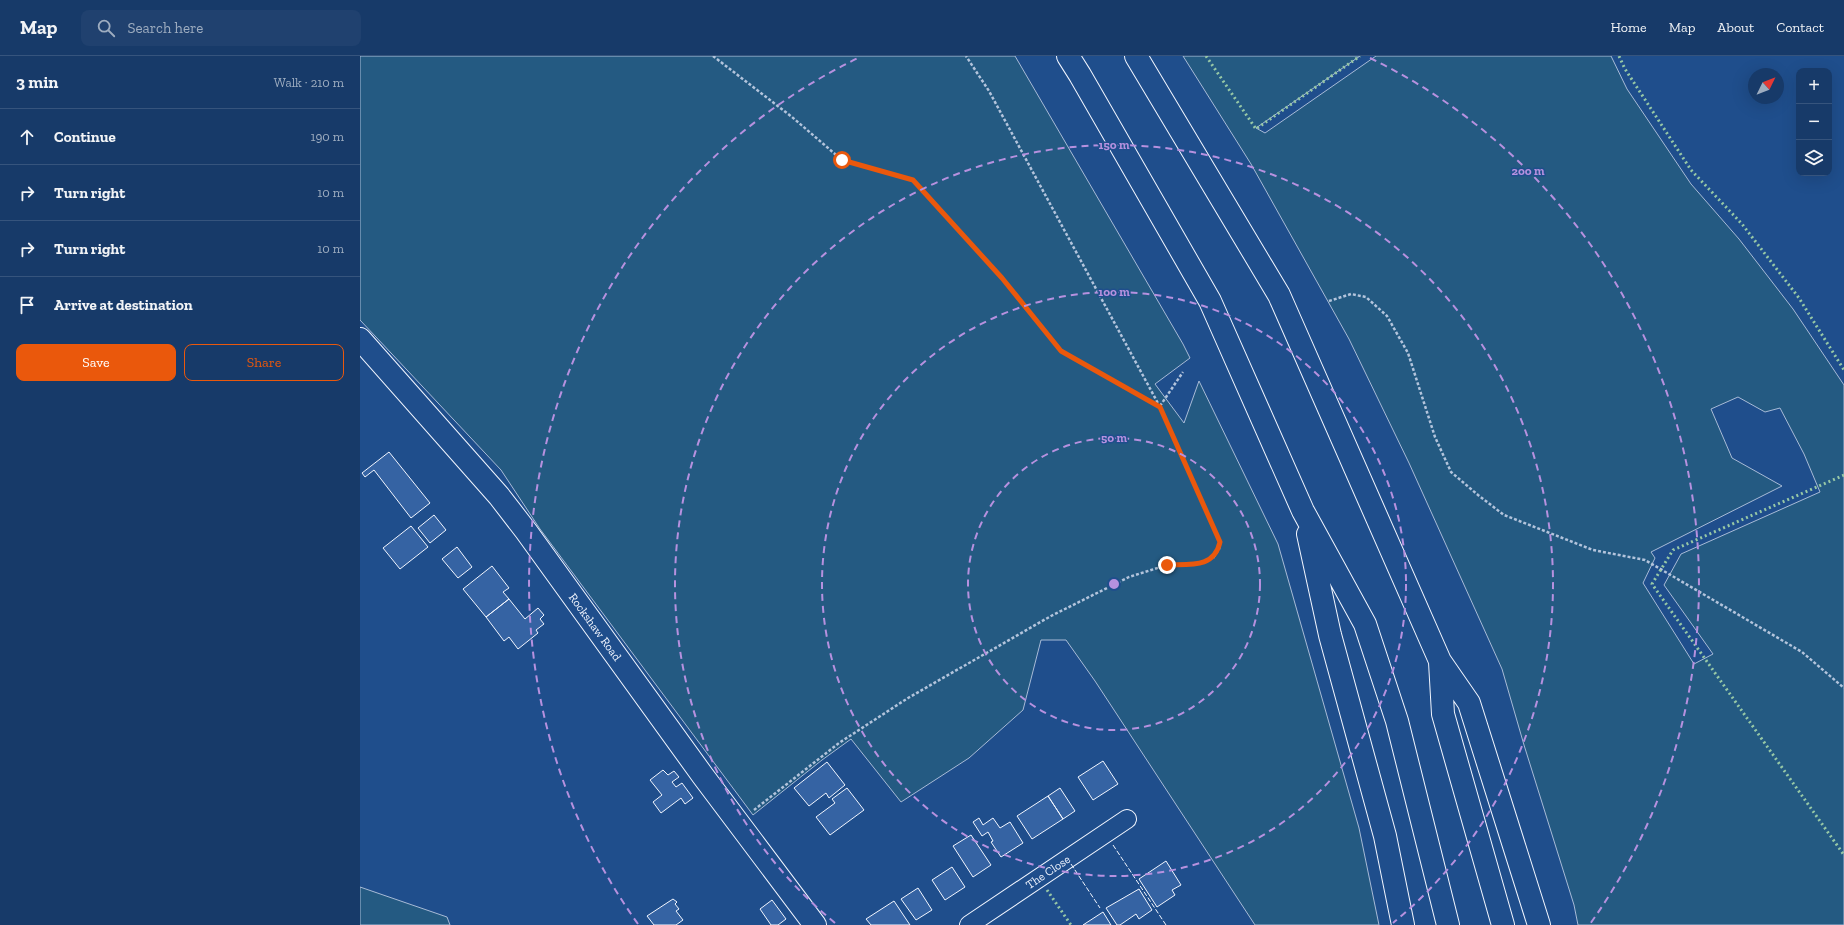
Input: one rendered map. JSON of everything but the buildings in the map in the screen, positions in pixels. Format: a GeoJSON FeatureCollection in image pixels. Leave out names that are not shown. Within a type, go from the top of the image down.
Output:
{"type":"FeatureCollection","features":[{"type":"Feature","properties":{"kind":"main road"},"geometry":{"type":"LineString","coordinates":[[1068,56],[1210,300],[1303,511],[1365,624],[1397,721],[1448,925]]}},
{"type":"Feature","properties":{"kind":"main road"},"geometry":{"type":"LineString","coordinates":[[1136,56],[1279,295],[1440,661],[1468,703],[1539,925]]}},
{"type":"Feature","properties":{"kind":"main road","name":"Rockshaw Road"},"geometry":{"type":"LineString","coordinates":[[360,340],[499,496],[738,823],[815,925]]}},
{"type":"Feature","properties":{"kind":"main road"},"geometry":{"type":"LineString","coordinates":[[1303,511],[1330,635],[1385,836],[1403,925]]}},
{"type":"Feature","properties":{"kind":"main road"},"geometry":{"type":"LineString","coordinates":[[1440,661],[1443,714],[1503,925]]}},
{"type":"Feature","properties":{"kind":"street","name":"The Close"},"geometry":{"type":"LineString","coordinates":[[969,925],[1127,819]]}},
{"type":"Feature","properties":{"kind":"path"},"geometry":{"type":"LineString","coordinates":[[713,56],[792,116],[842,160],[913,180],[1002,278],[1061,351],[1160,407]]}},
{"type":"Feature","properties":{"kind":"path"},"geometry":{"type":"LineString","coordinates":[[738,823],[839,744],[908,698],[1051,616],[1129,577],[1167,565],[1198,564],[1213,558],[1219,549],[1220,542],[1160,407],[993,98],[966,56]]}},
{"type":"Feature","properties":{"kind":"path"},"geometry":{"type":"LineString","coordinates":[[1329,300],[1351,294],[1366,297],[1387,316],[1408,353],[1436,437],[1451,472],[1504,515],[1593,550],[1645,560],[1802,652],[1844,688]]}},
{"type":"Feature","properties":{"kind":"path"},"geometry":{"type":"LineString","coordinates":[[1160,407],[1183,372]]}},
{"type":"Feature","properties":{"kind":"shaded area"},"geometry":{"type":"Polygon","coordinates":[[[360,56],[1015,56],[1190,358],[1155,384],[1184,423],[1199,381],[1278,544],[1359,828],[1379,925],[1255,925],[1095,681],[1066,640],[1041,640],[1023,710],[969,758],[901,802],[851,739],[753,815],[540,529],[501,470],[360,320],[360,56]]]}},
{"type":"Feature","properties":{"kind":"shaded area"},"geometry":{"type":"Polygon","coordinates":[[[1183,56],[1360,56],[1256,128],[1265,133],[1376,56],[1611,56],[1627,89],[1691,184],[1739,239],[1793,309],[1844,385],[1844,925],[1578,925],[1574,905],[1502,669],[1409,463],[1349,339],[1251,164],[1183,56]],[[1738,397],[1711,409],[1732,458],[1782,486],[1651,552],[1655,558],[1643,583],[1694,664],[1713,654],[1664,585],[1681,554],[1820,492],[1804,454],[1780,408],[1765,412],[1738,397]]]}},
{"type":"Feature","properties":{"kind":"shaded area"},"geometry":{"type":"Polygon","coordinates":[[[360,887],[447,917],[450,925],[360,925],[360,887]]]}},
{"type":"Feature","properties":{"kind":"hedge"},"geometry":{"type":"LineString","coordinates":[[1206,56],[1256,129],[1360,56]]}},
{"type":"Feature","properties":{"kind":"hedge"},"geometry":{"type":"LineString","coordinates":[[1619,56],[1625,69],[1691,170],[1742,224],[1799,298],[1844,370]]}},
{"type":"Feature","properties":{"kind":"hedge"},"geometry":{"type":"LineString","coordinates":[[1844,475],[1673,550],[1652,584],[1844,855]]}},
{"type":"Feature","properties":{"kind":"hedge"},"geometry":{"type":"LineString","coordinates":[[1047,890],[1071,925]]}},
{"type":"Feature","properties":{"kind":"fence"},"geometry":{"type":"LineString","coordinates":[[1113,845],[1166,925]]}},
{"type":"Feature","properties":{"kind":"fence"},"geometry":{"type":"LineString","coordinates":[[1071,864],[1100,908]]}},
{"type":"Feature","properties":{"kind":"route"},"geometry":{"type":"LineString","coordinates":[[842,160],[913,180],[1002,278],[1061,351],[1160,407],[1220,542],[1219,549],[1213,558],[1206,562],[1198,564],[1167,565]]}}]}
